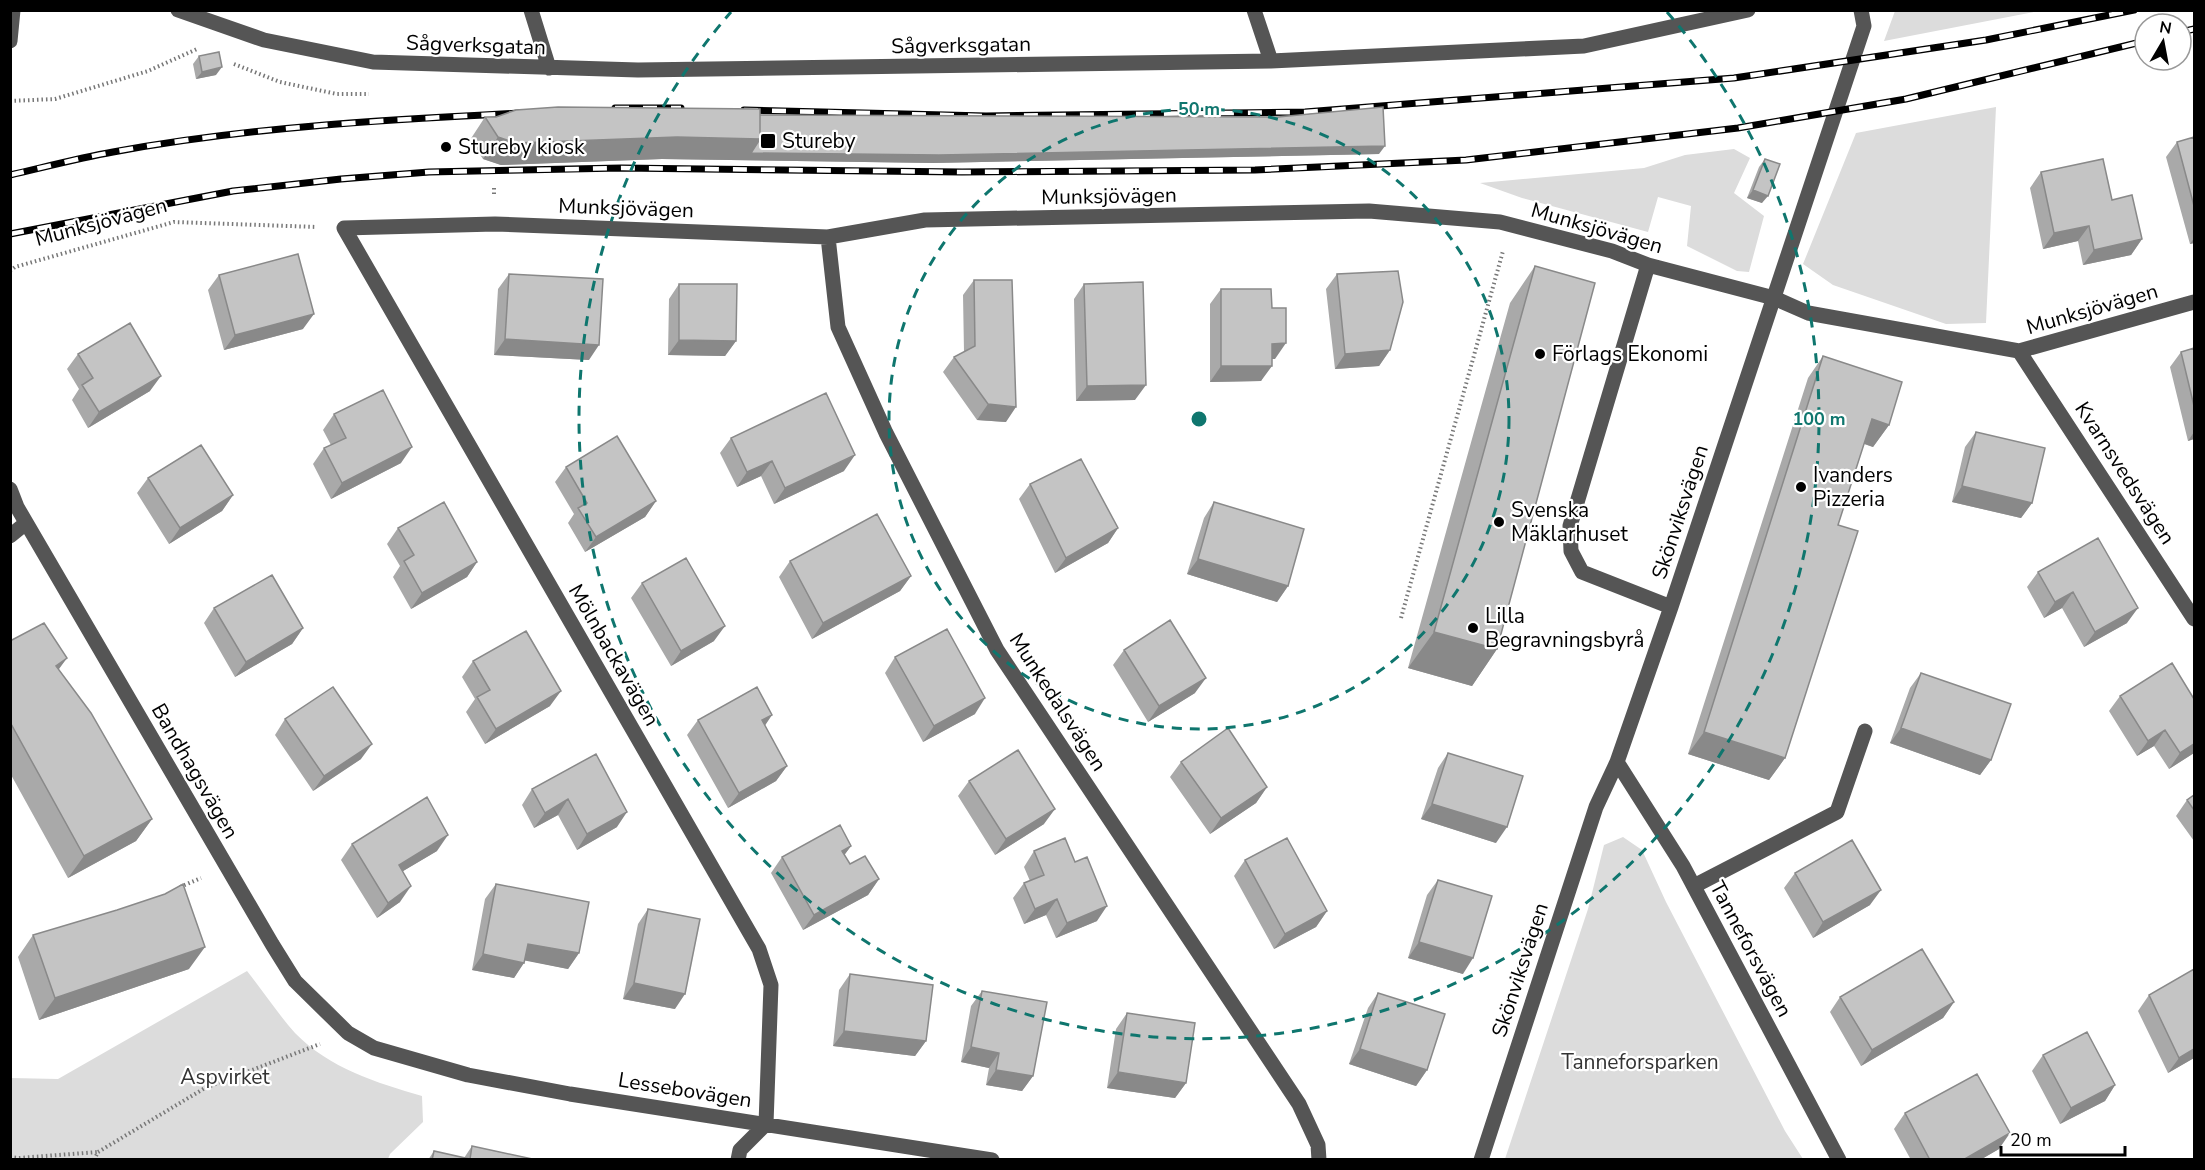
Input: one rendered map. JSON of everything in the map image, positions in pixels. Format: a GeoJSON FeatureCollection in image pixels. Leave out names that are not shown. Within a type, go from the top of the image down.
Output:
{"type":"FeatureCollection","features":[{"type":"Feature","properties":{"kind":"street"},"geometry":{"type":"LineString","coordinates":[[10,41],[13,10]]}},
{"type":"Feature","properties":{"kind":"street","name":"Sågverksgatan"},"geometry":{"type":"LineString","coordinates":[[178,10],[264,40],[374,62],[638,70],[1271,62],[1584,46],[1748,10]]}},
{"type":"Feature","properties":{"kind":"street"},"geometry":{"type":"LineString","coordinates":[[531,10],[549,68]]}},
{"type":"Feature","properties":{"kind":"street"},"geometry":{"type":"LineString","coordinates":[[1254,10],[1271,62]]}},
{"type":"Feature","properties":{"kind":"street","name":"Skönviksvägen"},"geometry":{"type":"LineString","coordinates":[[1481,1160],[1596,807],[1617,762],[1671,607],[1749,366],[1774,298],[1864,26],[1861,10]]}},
{"type":"Feature","properties":{"kind":"street","name":"Munksjövägen"},"geometry":{"type":"LineString","coordinates":[[344,228],[495,224],[828,237],[925,220],[1369,211],[1510,224],[1612,251],[1648,265],[1774,298],[1808,313],[2019,351],[2194,302]]}},
{"type":"Feature","properties":{"kind":"street","name":"Mölnbackavägen"},"geometry":{"type":"LineString","coordinates":[[344,228],[759,949],[771,985],[766,1124]]}},
{"type":"Feature","properties":{"kind":"street","name":"Munkedalsvägen"},"geometry":{"type":"LineString","coordinates":[[828,237],[838,327],[886,433],[997,650],[1299,1104],[1318,1145],[1319,1160]]}},
{"type":"Feature","properties":{"kind":"street"},"geometry":{"type":"LineString","coordinates":[[1648,265],[1570,526],[1571,551],[1582,572],[1671,607]]}},
{"type":"Feature","properties":{"kind":"street","name":"Kvarnsvedsvägen"},"geometry":{"type":"LineString","coordinates":[[2019,351],[2194,619]]}},
{"type":"Feature","properties":{"kind":"street","name":"Bandhagsvägen"},"geometry":{"type":"LineString","coordinates":[[10,489],[26,523],[295,981],[348,1033],[374,1048]]}},
{"type":"Feature","properties":{"kind":"street"},"geometry":{"type":"LineString","coordinates":[[10,536],[26,523]]}},
{"type":"Feature","properties":{"kind":"street"},"geometry":{"type":"LineString","coordinates":[[1694,886],[1837,812],[1865,730]]}},
{"type":"Feature","properties":{"kind":"street","name":"Tanneforsvägen"},"geometry":{"type":"LineString","coordinates":[[1617,762],[1694,886],[1839,1160]]}},
{"type":"Feature","properties":{"kind":"street","name":"Lessebovägen"},"geometry":{"type":"LineString","coordinates":[[374,1048],[468,1075],[570,1094],[992,1160]]}},
{"type":"Feature","properties":{"kind":"street"},"geometry":{"type":"LineString","coordinates":[[738,1160],[740,1150],[766,1124]]}},
{"type":"Feature","properties":{"kind":"path"},"geometry":{"type":"LineString","coordinates":[[10,101],[55,99],[148,71],[196,49],[207,53]]}},
{"type":"Feature","properties":{"kind":"path"},"geometry":{"type":"LineString","coordinates":[[227,61],[280,82],[337,94],[373,94]]}},
{"type":"Feature","properties":{"kind":"path","name":"Munksjövägen"},"geometry":{"type":"LineString","coordinates":[[10,271],[15,267],[174,222],[344,228]]}},
{"type":"Feature","properties":{"kind":"path"},"geometry":{"type":"LineString","coordinates":[[1401,618],[1510,224]]}},
{"type":"Feature","properties":{"kind":"path"},"geometry":{"type":"LineString","coordinates":[[176,888],[226,866]]}},
{"type":"Feature","properties":{"kind":"path"},"geometry":{"type":"LineString","coordinates":[[10,1157],[98,1152],[205,1088],[348,1033]]}},
{"type":"Feature","properties":{"kind":"path"},"geometry":{"type":"LineString","coordinates":[[94,1160],[98,1152]]}},
{"type":"Feature","properties":{"kind":"green space"},"geometry":{"type":"Polygon","coordinates":[[[1895,10],[2039,11],[1884,41],[1895,10]]]}},
{"type":"Feature","properties":{"kind":"green space"},"geometry":{"type":"Polygon","coordinates":[[[1996,107],[1986,323],[1946,324],[1833,285],[1803,264],[1856,133],[1996,107]]]}},
{"type":"Feature","properties":{"kind":"green space"},"geometry":{"type":"Polygon","coordinates":[[[1734,149],[1750,158],[1734,193],[1764,216],[1749,272],[1737,271],[1687,246],[1691,206],[1658,197],[1648,232],[1522,198],[1480,183],[1644,168],[1685,155],[1734,149]]]}},
{"type":"Feature","properties":{"kind":"green space","name":"Tanneforsparken"},"geometry":{"type":"Polygon","coordinates":[[[1623,837],[1642,850],[1666,902],[1785,1131],[1803,1159],[1505,1159],[1588,909],[1604,845],[1623,837]]]}},
{"type":"Feature","properties":{"kind":"green space","name":"Aspvirket"},"geometry":{"type":"Polygon","coordinates":[[[247,971],[295,1033],[323,1056],[371,1080],[422,1096],[423,1122],[390,1154],[388,1159],[11,1159],[11,1078],[58,1079],[247,971]]]}},
{"type":"Feature","properties":{"kind":"building"},"geometry":{"type":"Polygon","coordinates":[[[219,52],[222,67],[202,72],[199,56],[219,52]]]}},
{"type":"Feature","properties":{"kind":"building"},"geometry":{"type":"Polygon","coordinates":[[[558,107],[760,109],[760,139],[677,137],[516,143],[498,137],[485,117],[496,117],[516,110],[558,107]]]}},
{"type":"Feature","properties":{"kind":"building"},"geometry":{"type":"Polygon","coordinates":[[[1383,107],[1385,146],[939,155],[751,153],[760,139],[760,115],[1278,117],[1383,107]]]}},
{"type":"Feature","properties":{"kind":"building"},"geometry":{"type":"Polygon","coordinates":[[[2194,137],[2194,206],[2177,142],[2194,137]]]}},
{"type":"Feature","properties":{"kind":"building"},"geometry":{"type":"Polygon","coordinates":[[[1765,159],[1780,164],[1768,196],[1753,190],[1765,159]]]}},
{"type":"Feature","properties":{"kind":"building"},"geometry":{"type":"Polygon","coordinates":[[[2103,159],[2112,200],[2132,195],[2142,239],[2094,250],[2089,226],[2054,233],[2041,172],[2103,159]]]}},
{"type":"Feature","properties":{"kind":"building"},"geometry":{"type":"Polygon","coordinates":[[[298,254],[314,314],[235,335],[219,275],[298,254]]]}},
{"type":"Feature","properties":{"kind":"building"},"geometry":{"type":"Polygon","coordinates":[[[1535,266],[1595,283],[1497,649],[1434,632],[1535,266]]]}},
{"type":"Feature","properties":{"kind":"building"},"geometry":{"type":"Polygon","coordinates":[[[1398,271],[1403,302],[1390,350],[1345,354],[1337,274],[1398,271]]]}},
{"type":"Feature","properties":{"kind":"building"},"geometry":{"type":"Polygon","coordinates":[[[509,274],[603,279],[599,345],[505,339],[509,274]]]}},
{"type":"Feature","properties":{"kind":"building"},"geometry":{"type":"Polygon","coordinates":[[[974,280],[1012,280],[1016,407],[988,404],[954,357],[975,346],[974,280]]]}},
{"type":"Feature","properties":{"kind":"building"},"geometry":{"type":"Polygon","coordinates":[[[1143,282],[1146,385],[1087,386],[1084,284],[1143,282]]]}},
{"type":"Feature","properties":{"kind":"building"},"geometry":{"type":"Polygon","coordinates":[[[679,284],[737,284],[736,341],[679,340],[679,284]]]}},
{"type":"Feature","properties":{"kind":"building"},"geometry":{"type":"Polygon","coordinates":[[[1221,289],[1271,289],[1272,308],[1286,308],[1286,343],[1272,344],[1272,366],[1221,366],[1221,289]]]}},
{"type":"Feature","properties":{"kind":"building"},"geometry":{"type":"Polygon","coordinates":[[[130,323],[161,376],[99,412],[82,385],[93,378],[78,354],[130,323]]]}},
{"type":"Feature","properties":{"kind":"building"},"geometry":{"type":"Polygon","coordinates":[[[2194,348],[2194,406],[2181,352],[2194,348]]]}},
{"type":"Feature","properties":{"kind":"building"},"geometry":{"type":"Polygon","coordinates":[[[1823,356],[1902,382],[1889,425],[1872,419],[1838,525],[1858,531],[1785,758],[1704,732],[1823,356]]]}},
{"type":"Feature","properties":{"kind":"building"},"geometry":{"type":"Polygon","coordinates":[[[383,390],[412,447],[342,483],[324,448],[346,438],[334,414],[383,390]]]}},
{"type":"Feature","properties":{"kind":"building"},"geometry":{"type":"Polygon","coordinates":[[[826,393],[855,455],[785,488],[772,461],[747,472],[731,438],[826,393]]]}},
{"type":"Feature","properties":{"kind":"building"},"geometry":{"type":"Polygon","coordinates":[[[1976,432],[2045,448],[2032,503],[1962,486],[1976,432]]]}},
{"type":"Feature","properties":{"kind":"building"},"geometry":{"type":"Polygon","coordinates":[[[617,436],[656,501],[596,537],[578,508],[587,503],[566,467],[617,436]]]}},
{"type":"Feature","properties":{"kind":"building"},"geometry":{"type":"Polygon","coordinates":[[[201,445],[233,495],[180,528],[148,478],[201,445]]]}},
{"type":"Feature","properties":{"kind":"building"},"geometry":{"type":"Polygon","coordinates":[[[1081,459],[1118,528],[1066,558],[1030,484],[1081,459]]]}},
{"type":"Feature","properties":{"kind":"building"},"geometry":{"type":"Polygon","coordinates":[[[444,502],[477,562],[422,593],[404,561],[414,555],[398,528],[444,502]]]}},
{"type":"Feature","properties":{"kind":"building"},"geometry":{"type":"Polygon","coordinates":[[[1214,502],[1304,529],[1288,586],[1198,559],[1214,502]]]}},
{"type":"Feature","properties":{"kind":"building"},"geometry":{"type":"Polygon","coordinates":[[[877,514],[911,576],[823,623],[790,561],[877,514]]]}},
{"type":"Feature","properties":{"kind":"building"},"geometry":{"type":"Polygon","coordinates":[[[2098,538],[2138,608],[2095,632],[2073,592],[2055,602],[2038,572],[2098,538]]]}},
{"type":"Feature","properties":{"kind":"building"},"geometry":{"type":"Polygon","coordinates":[[[686,558],[725,626],[681,651],[642,583],[686,558]]]}},
{"type":"Feature","properties":{"kind":"building"},"geometry":{"type":"Polygon","coordinates":[[[272,575],[303,628],[246,662],[214,608],[272,575]]]}},
{"type":"Feature","properties":{"kind":"building"},"geometry":{"type":"Polygon","coordinates":[[[1170,620],[1206,678],[1159,706],[1124,650],[1170,620]]]}},
{"type":"Feature","properties":{"kind":"building"},"geometry":{"type":"Polygon","coordinates":[[[44,623],[67,658],[56,666],[91,713],[152,819],[84,856],[10,722],[10,641],[44,623]]]}},
{"type":"Feature","properties":{"kind":"building"},"geometry":{"type":"Polygon","coordinates":[[[947,629],[985,698],[934,726],[895,657],[947,629]]]}},
{"type":"Feature","properties":{"kind":"building"},"geometry":{"type":"Polygon","coordinates":[[[526,631],[561,691],[496,729],[477,697],[490,690],[473,661],[526,631]]]}},
{"type":"Feature","properties":{"kind":"building"},"geometry":{"type":"Polygon","coordinates":[[[2172,663],[2194,699],[2194,744],[2180,753],[2165,730],[2148,741],[2120,696],[2172,663]]]}},
{"type":"Feature","properties":{"kind":"building"},"geometry":{"type":"Polygon","coordinates":[[[1921,673],[2011,704],[1991,760],[1901,728],[1921,673]]]}},
{"type":"Feature","properties":{"kind":"building"},"geometry":{"type":"Polygon","coordinates":[[[333,687],[372,744],[324,776],[285,719],[333,687]]]}},
{"type":"Feature","properties":{"kind":"building"},"geometry":{"type":"Polygon","coordinates":[[[757,687],[772,715],[762,720],[787,766],[739,793],[698,720],[757,687]]]}},
{"type":"Feature","properties":{"kind":"building"},"geometry":{"type":"Polygon","coordinates":[[[1228,728],[1267,787],[1221,818],[1181,762],[1228,728]]]}},
{"type":"Feature","properties":{"kind":"building"},"geometry":{"type":"Polygon","coordinates":[[[1018,750],[1055,809],[1006,839],[969,781],[1018,750]]]}},
{"type":"Feature","properties":{"kind":"building"},"geometry":{"type":"Polygon","coordinates":[[[1448,753],[1523,776],[1507,827],[1432,804],[1448,753]]]}},
{"type":"Feature","properties":{"kind":"building"},"geometry":{"type":"Polygon","coordinates":[[[596,754],[627,812],[587,834],[568,799],[545,813],[532,789],[596,754]]]}},
{"type":"Feature","properties":{"kind":"building"},"geometry":{"type":"Polygon","coordinates":[[[2194,795],[2194,810],[2187,800],[2194,795]]]}},
{"type":"Feature","properties":{"kind":"building"},"geometry":{"type":"Polygon","coordinates":[[[427,797],[448,835],[399,865],[411,886],[388,903],[352,844],[427,797]]]}},
{"type":"Feature","properties":{"kind":"building"},"geometry":{"type":"Polygon","coordinates":[[[840,825],[851,846],[842,851],[850,864],[865,856],[879,879],[814,915],[782,857],[840,825]]]}},
{"type":"Feature","properties":{"kind":"building"},"geometry":{"type":"Polygon","coordinates":[[[1065,838],[1075,862],[1087,857],[1107,906],[1067,923],[1057,899],[1035,909],[1024,883],[1044,875],[1034,851],[1065,838]]]}},
{"type":"Feature","properties":{"kind":"building"},"geometry":{"type":"Polygon","coordinates":[[[1287,838],[1327,911],[1285,934],[1245,860],[1287,838]]]}},
{"type":"Feature","properties":{"kind":"building"},"geometry":{"type":"Polygon","coordinates":[[[1852,840],[1881,890],[1823,922],[1795,873],[1852,840]]]}},
{"type":"Feature","properties":{"kind":"building"},"geometry":{"type":"Polygon","coordinates":[[[1438,880],[1492,896],[1473,958],[1419,942],[1438,880]]]}},
{"type":"Feature","properties":{"kind":"building"},"geometry":{"type":"Polygon","coordinates":[[[183,884],[205,947],[55,998],[33,935],[165,894],[183,884]]]}},
{"type":"Feature","properties":{"kind":"building"},"geometry":{"type":"Polygon","coordinates":[[[496,884],[589,902],[579,953],[528,944],[524,963],[483,954],[496,884]]]}},
{"type":"Feature","properties":{"kind":"building"},"geometry":{"type":"Polygon","coordinates":[[[648,909],[700,919],[685,994],[634,983],[648,909]]]}},
{"type":"Feature","properties":{"kind":"building"},"geometry":{"type":"Polygon","coordinates":[[[1922,949],[1954,1002],[1872,1050],[1840,997],[1922,949]]]}},
{"type":"Feature","properties":{"kind":"building"},"geometry":{"type":"Polygon","coordinates":[[[2194,969],[2194,1049],[2179,1058],[2149,995],[2194,969]]]}},
{"type":"Feature","properties":{"kind":"building"},"geometry":{"type":"Polygon","coordinates":[[[850,974],[933,985],[926,1041],[844,1031],[850,974]]]}},
{"type":"Feature","properties":{"kind":"building"},"geometry":{"type":"Polygon","coordinates":[[[982,991],[1047,1002],[1033,1076],[996,1070],[999,1053],[971,1047],[982,991]]]}},
{"type":"Feature","properties":{"kind":"building"},"geometry":{"type":"Polygon","coordinates":[[[1378,993],[1445,1014],[1427,1070],[1360,1049],[1378,993]]]}},
{"type":"Feature","properties":{"kind":"building"},"geometry":{"type":"Polygon","coordinates":[[[1127,1013],[1195,1023],[1186,1083],[1118,1072],[1127,1013]]]}},
{"type":"Feature","properties":{"kind":"building"},"geometry":{"type":"Polygon","coordinates":[[[2087,1032],[2115,1085],[2071,1108],[2043,1055],[2087,1032]]]}},
{"type":"Feature","properties":{"kind":"building"},"geometry":{"type":"Polygon","coordinates":[[[1977,1074],[2010,1133],[1963,1160],[1930,1160],[1905,1113],[1977,1074]]]}},
{"type":"Feature","properties":{"kind":"building"},"geometry":{"type":"Polygon","coordinates":[[[472,1146],[537,1160],[432,1160],[434,1151],[470,1159],[472,1146]]]}},
{"type":"Feature","properties":{"kind":"railway"},"geometry":{"type":"LineString","coordinates":[[744,110],[986,116],[1305,112],[1734,78],[1986,40],[2134,10]]}},
{"type":"Feature","properties":{"kind":"railway"},"geometry":{"type":"LineString","coordinates":[[10,234],[233,191],[429,172],[621,168],[962,172],[1255,170],[1466,160],[1738,128],[1906,99],[2133,44]]}},
{"type":"Feature","properties":{"kind":"railway"},"geometry":{"type":"LineString","coordinates":[[615,108],[681,108]]}},
{"type":"Feature","properties":{"kind":"railway"},"geometry":{"type":"LineString","coordinates":[[10,175],[100,154],[215,136],[368,122],[522,113]]}},
{"type":"Feature","properties":{"kind":"place","name":"Stureby"},"geometry":{"type":"Point","coordinates":[768,141]}},
{"type":"Feature","properties":{"kind":"place","name":"Stureby kiosk"},"geometry":{"type":"Point","coordinates":[446,147]}},
{"type":"Feature","properties":{"kind":"place","name":"Förlags Ekonomi"},"geometry":{"type":"Point","coordinates":[1540,354]}},
{"type":"Feature","properties":{"kind":"place","name":"Ivanders Pizzeria"},"geometry":{"type":"Point","coordinates":[1801,487]}},
{"type":"Feature","properties":{"kind":"place","name":"Svenska Mäklarhuset"},"geometry":{"type":"Point","coordinates":[1499,522]}},
{"type":"Feature","properties":{"kind":"place","name":"Lilla Begravningsbyrå"},"geometry":{"type":"Point","coordinates":[1473,628]}}]}
